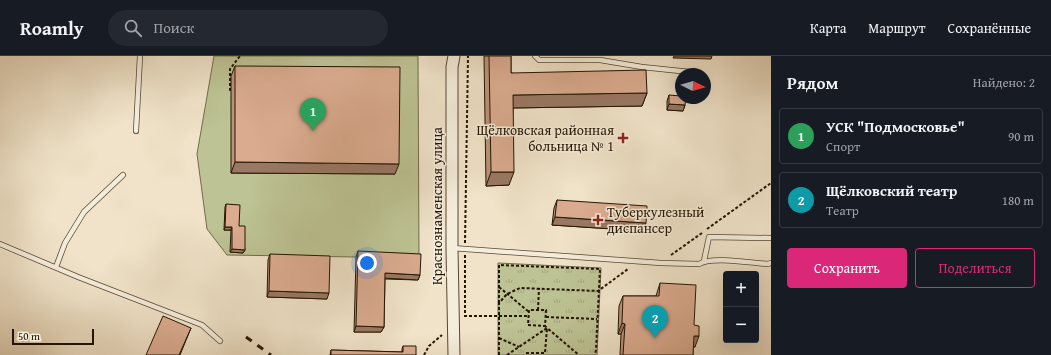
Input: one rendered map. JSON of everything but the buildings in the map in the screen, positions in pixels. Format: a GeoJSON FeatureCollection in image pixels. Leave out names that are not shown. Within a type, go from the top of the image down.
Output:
{"type":"FeatureCollection","features":[{"type":"Feature","properties":{"kind":"street","name":"Краснознаменская улица"},"geometry":{"type":"LineString","coordinates":[[454,56],[452,82],[452,248],[454,355]]}},
{"type":"Feature","properties":{"kind":"lane"},"geometry":{"type":"LineString","coordinates":[[136,131],[140,56]]}},
{"type":"Feature","properties":{"kind":"lane"},"geometry":{"type":"LineString","coordinates":[[535,56],[539,60],[600,60],[675,70]]}},
{"type":"Feature","properties":{"kind":"lane"},"geometry":{"type":"LineString","coordinates":[[56,268],[65,243],[84,212],[123,175]]}},
{"type":"Feature","properties":{"kind":"lane"},"geometry":{"type":"LineString","coordinates":[[704,261],[710,237],[771,238]]}},
{"type":"Feature","properties":{"kind":"lane"},"geometry":{"type":"LineString","coordinates":[[0,244],[56,268],[202,325],[220,341]]}},
{"type":"Feature","properties":{"kind":"lane"},"geometry":{"type":"LineString","coordinates":[[452,248],[661,263],[699,264],[704,261],[719,260],[771,263]]}},
{"type":"Feature","properties":{"kind":"path"},"geometry":{"type":"LineString","coordinates":[[231,90],[230,69],[240,56]]}},
{"type":"Feature","properties":{"kind":"path"},"geometry":{"type":"LineString","coordinates":[[465,316],[468,56]]}},
{"type":"Feature","properties":{"kind":"path"},"geometry":{"type":"LineString","coordinates":[[661,263],[771,183]]}},
{"type":"Feature","properties":{"kind":"path"},"geometry":{"type":"LineString","coordinates":[[499,355],[499,265],[600,269],[595,355]]}},
{"type":"Feature","properties":{"kind":"path"},"geometry":{"type":"LineString","coordinates":[[499,303],[507,294],[520,288],[598,291],[632,266]]}},
{"type":"Feature","properties":{"kind":"path"},"geometry":{"type":"LineString","coordinates":[[499,287],[529,312]]}},
{"type":"Feature","properties":{"kind":"path"},"geometry":{"type":"LineString","coordinates":[[538,310],[539,288]]}},
{"type":"Feature","properties":{"kind":"path"},"geometry":{"type":"LineString","coordinates":[[526,353],[545,353],[546,310],[529,310],[529,312]]}},
{"type":"Feature","properties":{"kind":"path"},"geometry":{"type":"LineString","coordinates":[[529,312],[528,325],[546,327],[579,355]]}},
{"type":"Feature","properties":{"kind":"path"},"geometry":{"type":"LineString","coordinates":[[453,316],[529,316]]}},
{"type":"Feature","properties":{"kind":"path"},"geometry":{"type":"LineString","coordinates":[[546,317],[597,319]]}},
{"type":"Feature","properties":{"kind":"path"},"geometry":{"type":"LineString","coordinates":[[507,355],[546,327]]}},
{"type":"Feature","properties":{"kind":"path"},"geometry":{"type":"LineString","coordinates":[[424,355],[429,346],[442,335]]}},
{"type":"Feature","properties":{"kind":"path"},"geometry":{"type":"LineString","coordinates":[[499,338],[519,347]]}},
{"type":"Feature","properties":{"kind":"green space"},"geometry":{"type":"Polygon","coordinates":[[[214,56],[418,56],[419,259],[227,255],[207,229],[197,154],[214,56]]]}},
{"type":"Feature","properties":{"kind":"green space"},"geometry":{"type":"Polygon","coordinates":[[[498,263],[601,268],[597,355],[498,355],[498,263]]]}},
{"type":"Feature","properties":{"kind":"railway"},"geometry":{"type":"LineString","coordinates":[[246,337],[271,355]]}},
{"type":"Feature","properties":{"kind":"place","name":"УСК \"Подмосковье\""},"geometry":{"type":"Point","coordinates":[313,131]}},
{"type":"Feature","properties":{"kind":"place","name":"Щёлковская районная больница № 1"},"geometry":{"type":"Point","coordinates":[623,138]}},
{"type":"Feature","properties":{"kind":"place","name":"Туберкулезный диспансер"},"geometry":{"type":"Point","coordinates":[598,220]}},
{"type":"Feature","properties":{"kind":"place","name":"Щёлковский театр"},"geometry":{"type":"Point","coordinates":[655,338]}}]}
